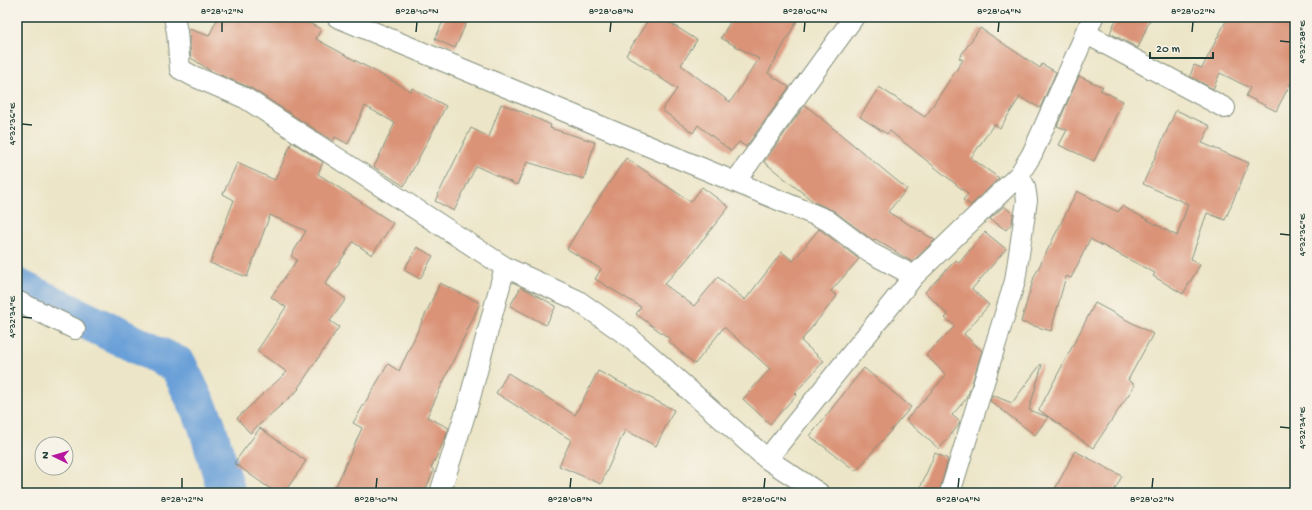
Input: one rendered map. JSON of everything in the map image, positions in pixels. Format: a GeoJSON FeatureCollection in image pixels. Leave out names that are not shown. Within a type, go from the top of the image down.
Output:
{"type":"FeatureCollection","features":[{"type":"Feature","properties":{"kind":"street"},"geometry":{"type":"LineString","coordinates":[[174,17],[177,32],[180,69],[245,98],[505,267],[577,300],[628,336],[767,459],[819,493]]}},
{"type":"Feature","properties":{"kind":"street"},"geometry":{"type":"LineString","coordinates":[[337,17],[827,220],[869,252],[914,276]]}},
{"type":"Feature","properties":{"kind":"street"},"geometry":{"type":"LineString","coordinates":[[735,182],[854,17]]}},
{"type":"Feature","properties":{"kind":"street"},"geometry":{"type":"LineString","coordinates":[[767,459],[914,276],[1019,175],[1032,154],[1089,25],[1225,108]]}},
{"type":"Feature","properties":{"kind":"street"},"geometry":{"type":"LineString","coordinates":[[950,493],[1015,281],[1027,200],[1025,187],[1019,175]]}},
{"type":"Feature","properties":{"kind":"street"},"geometry":{"type":"LineString","coordinates":[[440,493],[468,405],[505,267]]}},
{"type":"Feature","properties":{"kind":"street"},"geometry":{"type":"LineString","coordinates":[[17,301],[75,329]]}},
{"type":"Feature","properties":{"kind":"building"},"geometry":{"type":"Polygon","coordinates":[[[218,17],[297,17],[321,29],[316,39],[411,91],[412,88],[446,106],[404,186],[374,167],[395,123],[365,106],[348,144],[335,137],[333,141],[251,88],[211,71],[191,58],[189,29],[209,36],[218,17]]]}},
{"type":"Feature","properties":{"kind":"building"},"geometry":{"type":"Polygon","coordinates":[[[445,17],[469,17],[455,48],[435,39],[445,17]]]}},
{"type":"Feature","properties":{"kind":"building"},"geometry":{"type":"Polygon","coordinates":[[[650,17],[661,17],[697,40],[681,65],[730,102],[759,59],[721,38],[733,17],[799,17],[768,73],[789,87],[746,147],[739,142],[731,151],[698,125],[693,133],[662,110],[677,89],[626,55],[650,17]]]}},
{"type":"Feature","properties":{"kind":"building"},"geometry":{"type":"Polygon","coordinates":[[[1117,17],[1151,17],[1138,48],[1110,33],[1117,17]]]}},
{"type":"Feature","properties":{"kind":"building"},"geometry":{"type":"Polygon","coordinates":[[[1228,17],[1295,17],[1295,75],[1276,111],[1246,96],[1250,88],[1220,73],[1213,89],[1190,76],[1194,65],[1202,68],[1228,17]]]}},
{"type":"Feature","properties":{"kind":"building"},"geometry":{"type":"Polygon","coordinates":[[[980,28],[1040,68],[1042,64],[1056,72],[1040,108],[1020,97],[1000,128],[994,124],[971,158],[999,178],[971,205],[963,200],[968,194],[890,131],[887,134],[860,117],[879,87],[925,117],[963,60],[959,58],[980,28]]]}},
{"type":"Feature","properties":{"kind":"building"},"geometry":{"type":"Polygon","coordinates":[[[1079,76],[1103,87],[1100,90],[1123,101],[1094,161],[1059,145],[1067,130],[1057,126],[1079,76]]]}},
{"type":"Feature","properties":{"kind":"building"},"geometry":{"type":"Polygon","coordinates":[[[501,104],[551,125],[550,128],[595,142],[584,179],[527,162],[517,185],[476,166],[454,211],[435,201],[471,128],[489,137],[501,104]]]}},
{"type":"Feature","properties":{"kind":"building"},"geometry":{"type":"Polygon","coordinates":[[[805,105],[907,189],[888,212],[935,240],[912,262],[875,239],[874,241],[834,211],[814,202],[764,162],[805,105]]]}},
{"type":"Feature","properties":{"kind":"building"},"geometry":{"type":"Polygon","coordinates":[[[1176,110],[1210,126],[1202,143],[1249,163],[1225,220],[1207,213],[1191,259],[1200,265],[1183,294],[1153,276],[1155,273],[1090,239],[1071,278],[1066,276],[1051,331],[1021,322],[1034,277],[1077,191],[1118,212],[1122,206],[1177,236],[1188,204],[1143,184],[1176,110]]]}},
{"type":"Feature","properties":{"kind":"building"},"geometry":{"type":"Polygon","coordinates":[[[292,142],[323,162],[318,174],[393,223],[372,255],[353,242],[325,284],[346,299],[330,321],[339,327],[298,388],[299,389],[250,433],[237,418],[287,372],[257,351],[286,307],[271,297],[297,260],[291,256],[306,231],[270,215],[247,277],[210,263],[234,200],[223,194],[237,163],[275,180],[292,142]]]}},
{"type":"Feature","properties":{"kind":"building"},"geometry":{"type":"Polygon","coordinates":[[[626,158],[691,202],[702,187],[729,207],[684,263],[664,284],[694,306],[718,277],[745,300],[782,252],[793,261],[819,229],[859,259],[831,291],[837,296],[801,341],[824,361],[770,424],[743,399],[770,369],[724,327],[695,364],[668,341],[670,339],[636,314],[641,307],[595,279],[601,269],[567,249],[581,225],[626,158]]]}},
{"type":"Feature","properties":{"kind":"building"},"geometry":{"type":"Polygon","coordinates":[[[1004,206],[1013,214],[1012,223],[1006,230],[990,219],[1004,206]]]}},
{"type":"Feature","properties":{"kind":"building"},"geometry":{"type":"Polygon","coordinates":[[[985,232],[1006,249],[972,289],[989,305],[964,334],[982,351],[969,393],[966,397],[967,398],[952,415],[960,422],[939,449],[906,420],[946,375],[926,355],[955,326],[945,318],[948,315],[925,292],[956,260],[959,263],[985,232]]]}},
{"type":"Feature","properties":{"kind":"building"},"geometry":{"type":"Polygon","coordinates":[[[417,247],[433,256],[420,279],[404,270],[417,247]]]}},
{"type":"Feature","properties":{"kind":"building"},"geometry":{"type":"Polygon","coordinates":[[[440,283],[480,303],[427,417],[449,428],[431,468],[434,470],[424,493],[333,493],[362,428],[353,423],[388,364],[399,371],[440,283]]]}},
{"type":"Feature","properties":{"kind":"building"},"geometry":{"type":"Polygon","coordinates":[[[521,287],[556,306],[546,325],[510,306],[521,287]]]}},
{"type":"Feature","properties":{"kind":"building"},"geometry":{"type":"Polygon","coordinates":[[[1095,303],[1153,334],[1128,380],[1135,385],[1093,448],[1039,410],[1095,303]]]}},
{"type":"Feature","properties":{"kind":"building"},"geometry":{"type":"Polygon","coordinates":[[[1041,364],[1042,365],[1029,410],[1048,417],[1035,435],[990,401],[992,395],[1012,403],[1041,364]]]}},
{"type":"Feature","properties":{"kind":"building"},"geometry":{"type":"Polygon","coordinates":[[[864,368],[911,407],[856,471],[810,436],[864,368]]]}},
{"type":"Feature","properties":{"kind":"building"},"geometry":{"type":"Polygon","coordinates":[[[598,371],[674,410],[656,446],[625,430],[601,484],[559,466],[571,440],[496,393],[508,373],[575,415],[598,371]]]}},
{"type":"Feature","properties":{"kind":"building"},"geometry":{"type":"Polygon","coordinates":[[[260,428],[306,461],[284,493],[276,493],[234,463],[260,428]]]}},
{"type":"Feature","properties":{"kind":"building"},"geometry":{"type":"Polygon","coordinates":[[[1075,451],[1122,476],[1113,493],[1053,493],[1075,451]]]}},
{"type":"Feature","properties":{"kind":"building"},"geometry":{"type":"Polygon","coordinates":[[[935,453],[948,459],[939,493],[918,493],[935,453]]]}},
{"type":"Feature","properties":{"kind":"waterway"},"geometry":{"type":"LineString","coordinates":[[17,287],[178,365],[206,423],[227,493]]}}]}
